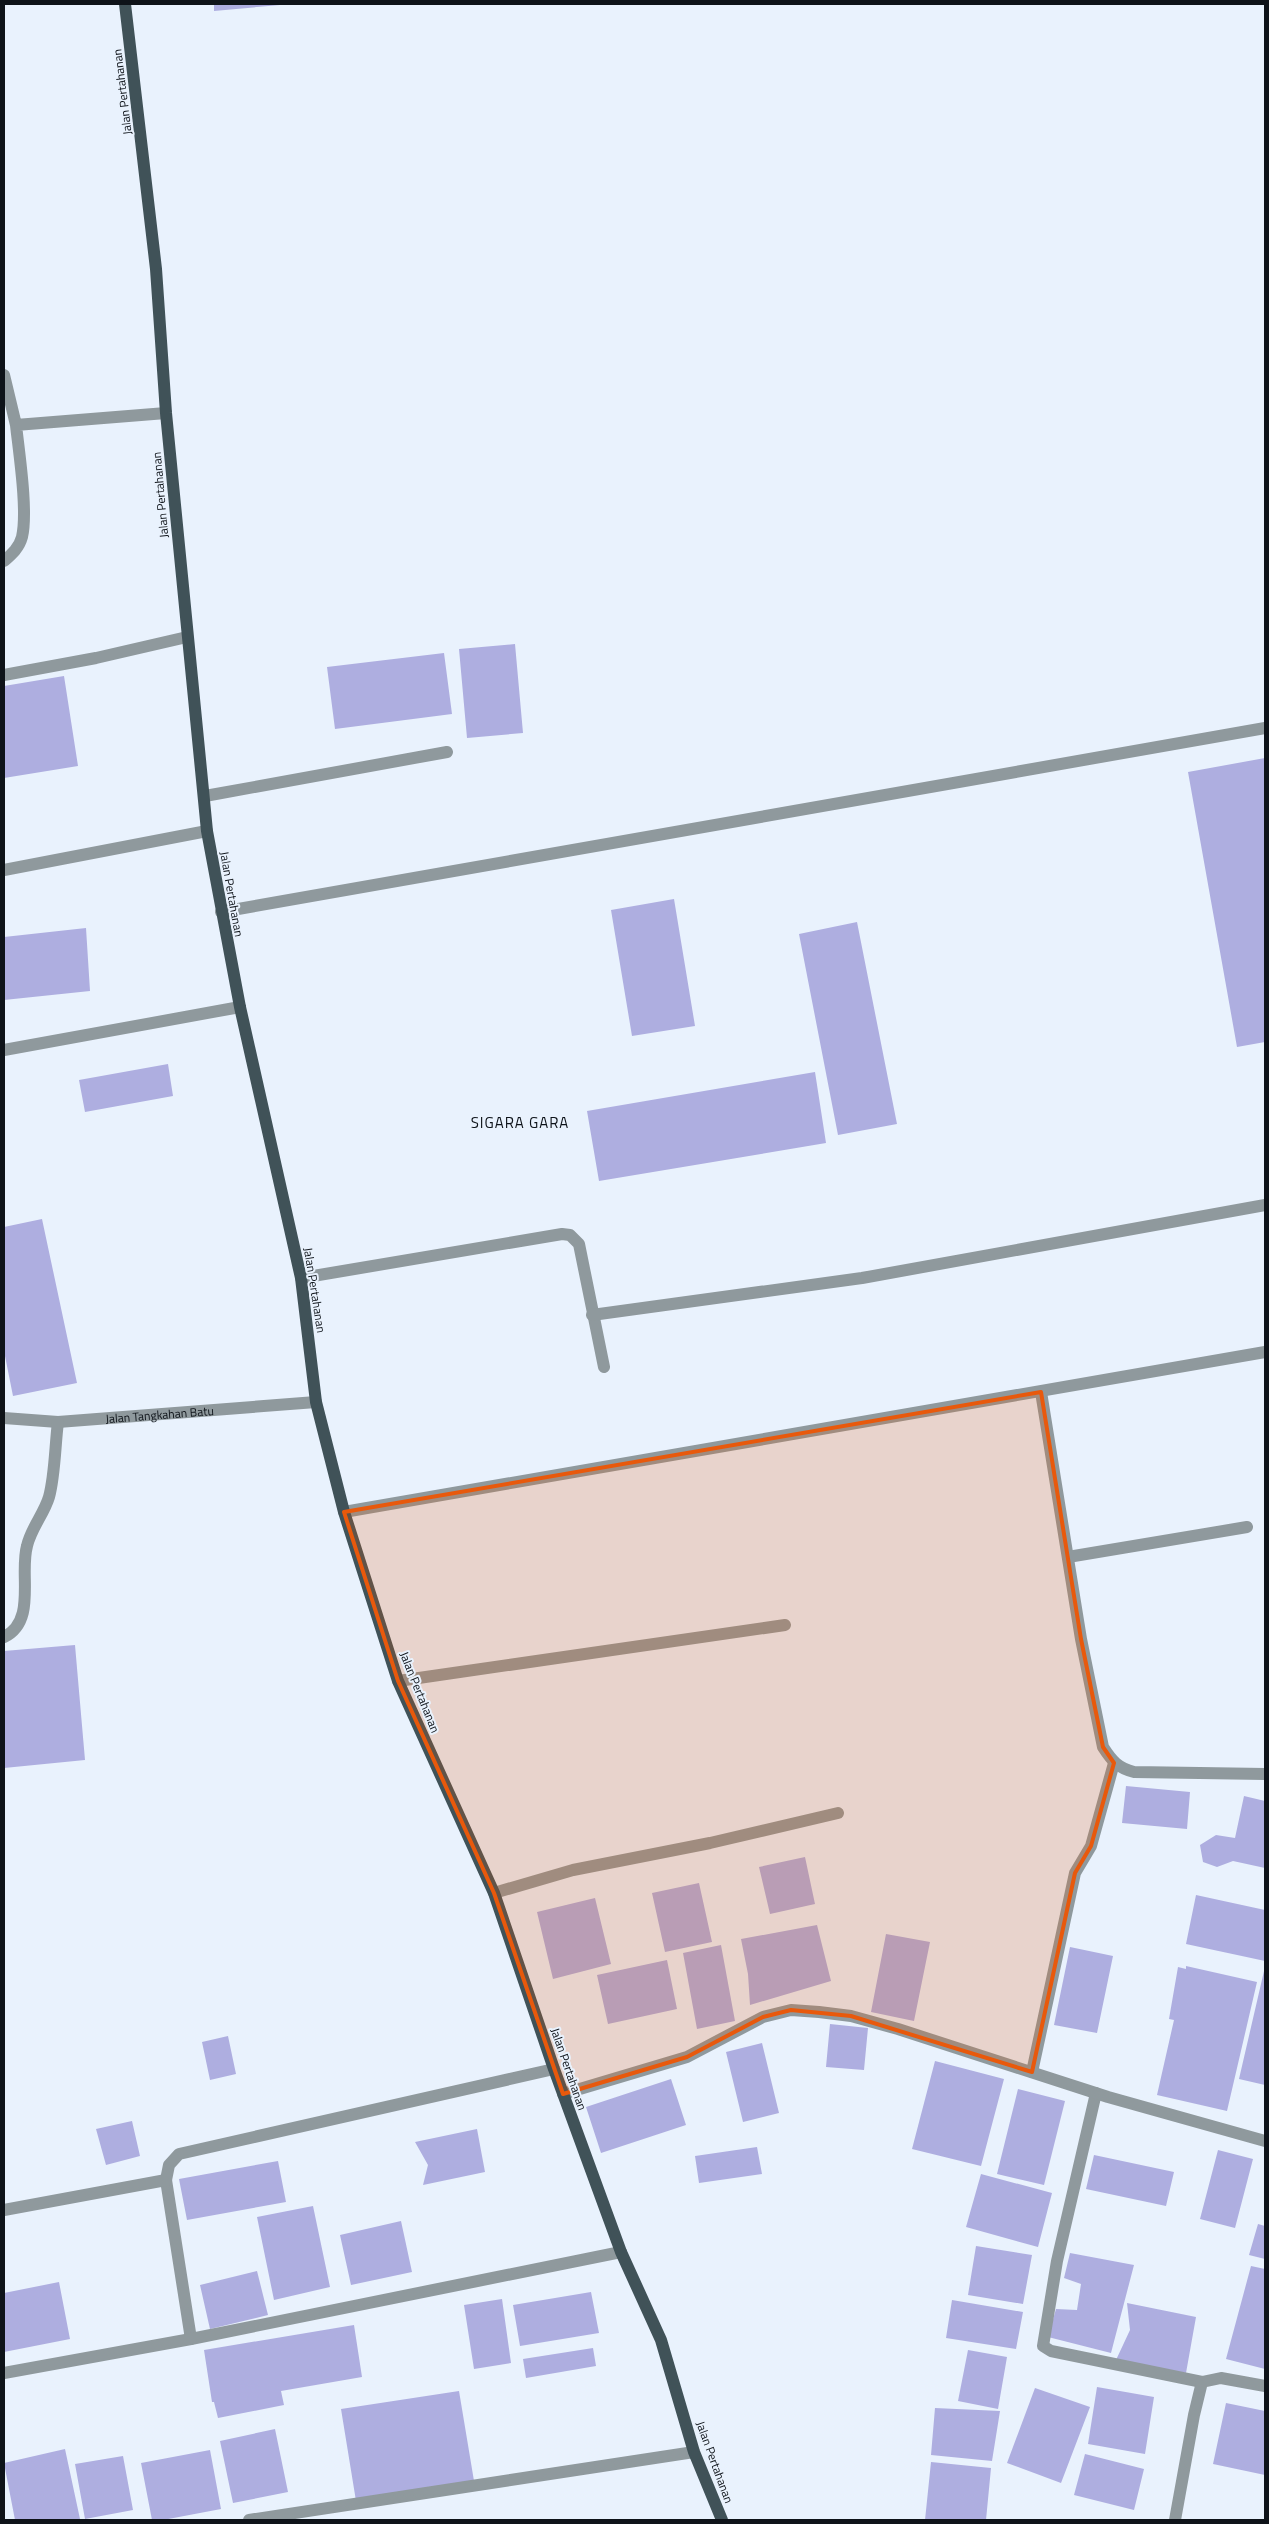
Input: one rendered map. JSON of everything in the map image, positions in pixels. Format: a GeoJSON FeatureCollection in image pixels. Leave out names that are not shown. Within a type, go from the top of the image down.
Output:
{"type":"FeatureCollection","features":[{"type":"Feature","properties":{"kind":"main road","name":"Jalan Pertahanan"},"geometry":{"type":"LineString","coordinates":[[125,4],[156,269],[166,413],[207,831],[220,912],[301,1278],[316,1402],[344,1512],[398,1682],[494,1893],[554,2069],[621,2252],[662,2340],[694,2452],[722,2520]]}},
{"type":"Feature","properties":{"kind":"street"},"geometry":{"type":"LineString","coordinates":[[4,375],[16,425],[21,466],[24,523],[22,538],[15,551],[4,561]]}},
{"type":"Feature","properties":{"kind":"street"},"geometry":{"type":"LineString","coordinates":[[16,425],[166,413]]}},
{"type":"Feature","properties":{"kind":"street"},"geometry":{"type":"LineString","coordinates":[[4,675],[96,658],[187,637]]}},
{"type":"Feature","properties":{"kind":"street"},"geometry":{"type":"LineString","coordinates":[[220,912],[1265,728]]}},
{"type":"Feature","properties":{"kind":"street"},"geometry":{"type":"LineString","coordinates":[[205,796],[447,752]]}},
{"type":"Feature","properties":{"kind":"street"},"geometry":{"type":"LineString","coordinates":[[4,870],[207,831]]}},
{"type":"Feature","properties":{"kind":"street"},"geometry":{"type":"LineString","coordinates":[[4,1050],[240,1007]]}},
{"type":"Feature","properties":{"kind":"street"},"geometry":{"type":"LineString","coordinates":[[592,1315],[862,1278],[1265,1205]]}},
{"type":"Feature","properties":{"kind":"street"},"geometry":{"type":"LineString","coordinates":[[301,1278],[562,1234],[570,1235],[579,1244],[604,1367]]}},
{"type":"Feature","properties":{"kind":"street"},"geometry":{"type":"LineString","coordinates":[[344,1512],[1265,1352]]}},
{"type":"Feature","properties":{"kind":"street"},"geometry":{"type":"LineString","coordinates":[[1041,1392],[1081,1639],[1103,1747],[1121,1769],[1134,1772],[1265,1774]]}},
{"type":"Feature","properties":{"kind":"street","name":"Jalan Tangkahan Batu"},"geometry":{"type":"LineString","coordinates":[[4,1418],[58,1422],[316,1402]]}},
{"type":"Feature","properties":{"kind":"street"},"geometry":{"type":"LineString","coordinates":[[4,1636],[15,1629],[21,1618],[24,1602],[26,1547],[49,1498],[58,1422]]}},
{"type":"Feature","properties":{"kind":"street"},"geometry":{"type":"LineString","coordinates":[[1068,1557],[1246,1527]]}},
{"type":"Feature","properties":{"kind":"street"},"geometry":{"type":"LineString","coordinates":[[398,1682],[784,1626]]}},
{"type":"Feature","properties":{"kind":"street"},"geometry":{"type":"LineString","coordinates":[[1032,2072],[1075,1873],[1091,1846],[1114,1762]]}},
{"type":"Feature","properties":{"kind":"street"},"geometry":{"type":"LineString","coordinates":[[494,1893],[573,1870],[710,1843],[838,1814]]}},
{"type":"Feature","properties":{"kind":"street"},"geometry":{"type":"LineString","coordinates":[[563,2094],[687,2058],[763,2017],[791,2010],[851,2016],[898,2029],[1096,2093],[1265,2141]]}},
{"type":"Feature","properties":{"kind":"street"},"geometry":{"type":"LineString","coordinates":[[191,2339],[166,2180],[170,2162],[179,2154],[554,2069]]}},
{"type":"Feature","properties":{"kind":"street"},"geometry":{"type":"LineString","coordinates":[[1096,2093],[1057,2261],[1043,2346],[1051,2351],[1202,2382],[1221,2378],[1265,2386]]}},
{"type":"Feature","properties":{"kind":"street"},"geometry":{"type":"LineString","coordinates":[[4,2210],[166,2180]]}},
{"type":"Feature","properties":{"kind":"street"},"geometry":{"type":"LineString","coordinates":[[4,2373],[191,2339],[621,2252]]}},
{"type":"Feature","properties":{"kind":"street"},"geometry":{"type":"LineString","coordinates":[[1176,2520],[1194,2414],[1202,2382]]}},
{"type":"Feature","properties":{"kind":"street"},"geometry":{"type":"LineString","coordinates":[[250,2520],[694,2452]]}},
{"type":"Feature","properties":{"kind":"highlighted area"},"geometry":{"type":"Polygon","coordinates":[[[1041,1392],[1081,1639],[1103,1747],[1114,1763],[1091,1846],[1075,1873],[1032,2072],[851,2016],[791,2010],[763,2017],[687,2057],[563,2094],[494,1893],[398,1681],[344,1512],[1041,1392]]]}},
{"type":"Feature","properties":{"kind":"building"},"geometry":{"type":"Polygon","coordinates":[[[214,4],[280,4],[280,5],[214,11],[214,4]]]}},
{"type":"Feature","properties":{"kind":"building"},"geometry":{"type":"Polygon","coordinates":[[[515,644],[523,733],[467,738],[459,649],[515,644]]]}},
{"type":"Feature","properties":{"kind":"building"},"geometry":{"type":"Polygon","coordinates":[[[444,653],[452,714],[335,729],[327,667],[444,653]]]}},
{"type":"Feature","properties":{"kind":"building"},"geometry":{"type":"Polygon","coordinates":[[[64,676],[78,766],[4,778],[4,686],[64,676]]]}},
{"type":"Feature","properties":{"kind":"building"},"geometry":{"type":"Polygon","coordinates":[[[1265,758],[1265,1042],[1237,1047],[1188,772],[1265,758]]]}},
{"type":"Feature","properties":{"kind":"building"},"geometry":{"type":"Polygon","coordinates":[[[674,899],[695,1026],[632,1036],[611,910],[674,899]]]}},
{"type":"Feature","properties":{"kind":"building"},"geometry":{"type":"Polygon","coordinates":[[[857,922],[897,1124],[838,1135],[799,934],[857,922]]]}},
{"type":"Feature","properties":{"kind":"building"},"geometry":{"type":"Polygon","coordinates":[[[86,928],[90,991],[4,1000],[4,937],[86,928]]]}},
{"type":"Feature","properties":{"kind":"building"},"geometry":{"type":"Polygon","coordinates":[[[168,1064],[173,1096],[85,1112],[79,1080],[168,1064]]]}},
{"type":"Feature","properties":{"kind":"building"},"geometry":{"type":"Polygon","coordinates":[[[815,1072],[826,1143],[599,1181],[587,1111],[815,1072]]]}},
{"type":"Feature","properties":{"kind":"building"},"geometry":{"type":"Polygon","coordinates":[[[42,1219],[77,1383],[13,1396],[4,1351],[4,1227],[42,1219]]]}},
{"type":"Feature","properties":{"kind":"building"},"geometry":{"type":"Polygon","coordinates":[[[75,1645],[85,1760],[4,1768],[4,1651],[75,1645]]]}},
{"type":"Feature","properties":{"kind":"building"},"geometry":{"type":"Polygon","coordinates":[[[1126,1786],[1190,1792],[1187,1829],[1122,1823],[1126,1786]]]}},
{"type":"Feature","properties":{"kind":"building"},"geometry":{"type":"Polygon","coordinates":[[[1244,1796],[1265,1801],[1265,1868],[1233,1861],[1217,1867],[1203,1862],[1200,1845],[1216,1835],[1235,1838],[1244,1796]]]}},
{"type":"Feature","properties":{"kind":"building"},"geometry":{"type":"Polygon","coordinates":[[[805,1857],[815,1904],[770,1914],[759,1867],[805,1857]]]}},
{"type":"Feature","properties":{"kind":"building"},"geometry":{"type":"Polygon","coordinates":[[[699,1883],[712,1942],[665,1952],[652,1893],[699,1883]]]}},
{"type":"Feature","properties":{"kind":"building"},"geometry":{"type":"Polygon","coordinates":[[[1196,1895],[1265,1910],[1265,1961],[1186,1944],[1196,1895]]]}},
{"type":"Feature","properties":{"kind":"building"},"geometry":{"type":"Polygon","coordinates":[[[595,1898],[611,1964],[553,1979],[537,1912],[595,1898]]]}},
{"type":"Feature","properties":{"kind":"building"},"geometry":{"type":"Polygon","coordinates":[[[817,1925],[831,1981],[750,2005],[748,1974],[741,1939],[817,1925]]]}},
{"type":"Feature","properties":{"kind":"building"},"geometry":{"type":"Polygon","coordinates":[[[886,1934],[930,1942],[914,2021],[871,2012],[886,1934]]]}},
{"type":"Feature","properties":{"kind":"building"},"geometry":{"type":"Polygon","coordinates":[[[721,1945],[735,2021],[697,2029],[683,1953],[721,1945]]]}},
{"type":"Feature","properties":{"kind":"building"},"geometry":{"type":"Polygon","coordinates":[[[1070,1947],[1113,1956],[1097,2033],[1054,2025],[1070,1947]]]}},
{"type":"Feature","properties":{"kind":"building"},"geometry":{"type":"Polygon","coordinates":[[[667,1960],[677,2009],[608,2024],[597,1975],[667,1960]]]}},
{"type":"Feature","properties":{"kind":"building"},"geometry":{"type":"Polygon","coordinates":[[[1186,1966],[1257,1982],[1227,2111],[1157,2095],[1174,2020],[1169,2019],[1178,1967],[1186,1969],[1186,1966]]]}},
{"type":"Feature","properties":{"kind":"building"},"geometry":{"type":"Polygon","coordinates":[[[1265,1972],[1265,2085],[1239,2079],[1265,1972]]]}},
{"type":"Feature","properties":{"kind":"building"},"geometry":{"type":"Polygon","coordinates":[[[830,2024],[868,2028],[864,2070],[826,2067],[830,2024]]]}},
{"type":"Feature","properties":{"kind":"building"},"geometry":{"type":"Polygon","coordinates":[[[228,2036],[236,2074],[210,2080],[202,2042],[228,2036]]]}},
{"type":"Feature","properties":{"kind":"building"},"geometry":{"type":"Polygon","coordinates":[[[762,2043],[779,2113],[743,2122],[726,2052],[762,2043]]]}},
{"type":"Feature","properties":{"kind":"building"},"geometry":{"type":"Polygon","coordinates":[[[935,2061],[1004,2079],[981,2166],[912,2149],[935,2061]]]}},
{"type":"Feature","properties":{"kind":"building"},"geometry":{"type":"Polygon","coordinates":[[[671,2079],[686,2125],[601,2153],[586,2107],[671,2079]]]}},
{"type":"Feature","properties":{"kind":"building"},"geometry":{"type":"Polygon","coordinates":[[[1018,2089],[1065,2101],[1044,2185],[997,2174],[1018,2089]]]}},
{"type":"Feature","properties":{"kind":"building"},"geometry":{"type":"Polygon","coordinates":[[[132,2121],[140,2156],[106,2165],[96,2129],[132,2121]]]}},
{"type":"Feature","properties":{"kind":"building"},"geometry":{"type":"Polygon","coordinates":[[[477,2129],[485,2172],[423,2185],[428,2165],[415,2142],[477,2129]]]}},
{"type":"Feature","properties":{"kind":"building"},"geometry":{"type":"Polygon","coordinates":[[[757,2147],[762,2174],[699,2183],[695,2156],[757,2147]]]}},
{"type":"Feature","properties":{"kind":"building"},"geometry":{"type":"Polygon","coordinates":[[[1218,2150],[1253,2159],[1235,2228],[1200,2219],[1218,2150]]]}},
{"type":"Feature","properties":{"kind":"building"},"geometry":{"type":"Polygon","coordinates":[[[1094,2155],[1174,2172],[1166,2206],[1086,2189],[1094,2155]]]}},
{"type":"Feature","properties":{"kind":"building"},"geometry":{"type":"Polygon","coordinates":[[[278,2161],[286,2202],[187,2220],[179,2179],[278,2161]]]}},
{"type":"Feature","properties":{"kind":"building"},"geometry":{"type":"Polygon","coordinates":[[[981,2174],[1052,2193],[1038,2247],[966,2227],[981,2174]]]}},
{"type":"Feature","properties":{"kind":"building"},"geometry":{"type":"Polygon","coordinates":[[[313,2206],[330,2287],[274,2300],[257,2217],[313,2206]]]}},
{"type":"Feature","properties":{"kind":"building"},"geometry":{"type":"Polygon","coordinates":[[[401,2221],[412,2272],[351,2285],[340,2235],[401,2221]]]}},
{"type":"Feature","properties":{"kind":"building"},"geometry":{"type":"Polygon","coordinates":[[[1258,2224],[1265,2226],[1265,2259],[1249,2255],[1258,2224]]]}},
{"type":"Feature","properties":{"kind":"building"},"geometry":{"type":"Polygon","coordinates":[[[976,2246],[1032,2255],[1023,2304],[968,2295],[976,2246]]]}},
{"type":"Feature","properties":{"kind":"building"},"geometry":{"type":"Polygon","coordinates":[[[1070,2253],[1134,2265],[1111,2353],[1048,2337],[1056,2309],[1077,2310],[1081,2284],[1064,2278],[1070,2253]]]}},
{"type":"Feature","properties":{"kind":"building"},"geometry":{"type":"Polygon","coordinates":[[[1251,2266],[1265,2269],[1265,2369],[1226,2359],[1251,2266]]]}},
{"type":"Feature","properties":{"kind":"building"},"geometry":{"type":"Polygon","coordinates":[[[257,2271],[268,2315],[210,2329],[200,2285],[257,2271]]]}},
{"type":"Feature","properties":{"kind":"building"},"geometry":{"type":"Polygon","coordinates":[[[59,2282],[70,2339],[4,2352],[4,2293],[59,2282]]]}},
{"type":"Feature","properties":{"kind":"building"},"geometry":{"type":"Polygon","coordinates":[[[591,2292],[599,2333],[520,2346],[513,2305],[591,2292]]]}},
{"type":"Feature","properties":{"kind":"building"},"geometry":{"type":"Polygon","coordinates":[[[502,2299],[511,2363],[474,2369],[464,2305],[502,2299]]]}},
{"type":"Feature","properties":{"kind":"building"},"geometry":{"type":"Polygon","coordinates":[[[952,2300],[1023,2312],[1016,2349],[946,2338],[952,2300]]]}},
{"type":"Feature","properties":{"kind":"building"},"geometry":{"type":"Polygon","coordinates":[[[1127,2303],[1196,2317],[1186,2373],[1116,2360],[1130,2330],[1127,2303]]]}},
{"type":"Feature","properties":{"kind":"building"},"geometry":{"type":"Polygon","coordinates":[[[354,2325],[362,2377],[281,2391],[284,2405],[218,2418],[214,2402],[212,2402],[204,2350],[354,2325]]]}},
{"type":"Feature","properties":{"kind":"building"},"geometry":{"type":"Polygon","coordinates":[[[593,2348],[596,2366],[526,2378],[523,2359],[593,2348]]]}},
{"type":"Feature","properties":{"kind":"building"},"geometry":{"type":"Polygon","coordinates":[[[968,2350],[1007,2357],[998,2409],[958,2401],[968,2350]]]}},
{"type":"Feature","properties":{"kind":"building"},"geometry":{"type":"Polygon","coordinates":[[[1097,2387],[1154,2397],[1145,2454],[1088,2444],[1097,2387]]]}},
{"type":"Feature","properties":{"kind":"building"},"geometry":{"type":"Polygon","coordinates":[[[1035,2388],[1090,2407],[1061,2483],[1007,2463],[1035,2388]]]}},
{"type":"Feature","properties":{"kind":"building"},"geometry":{"type":"Polygon","coordinates":[[[459,2391],[474,2481],[356,2501],[341,2409],[459,2391]]]}},
{"type":"Feature","properties":{"kind":"building"},"geometry":{"type":"Polygon","coordinates":[[[1226,2403],[1265,2411],[1265,2475],[1213,2464],[1226,2403]]]}},
{"type":"Feature","properties":{"kind":"building"},"geometry":{"type":"Polygon","coordinates":[[[935,2408],[1000,2411],[992,2461],[931,2455],[935,2408]]]}},
{"type":"Feature","properties":{"kind":"building"},"geometry":{"type":"Polygon","coordinates":[[[275,2429],[288,2492],[233,2503],[220,2441],[275,2429]]]}},
{"type":"Feature","properties":{"kind":"building"},"geometry":{"type":"Polygon","coordinates":[[[65,2449],[80,2519],[15,2520],[4,2463],[65,2449]]]}},
{"type":"Feature","properties":{"kind":"building"},"geometry":{"type":"Polygon","coordinates":[[[210,2450],[221,2509],[163,2520],[152,2520],[141,2463],[210,2450]]]}},
{"type":"Feature","properties":{"kind":"building"},"geometry":{"type":"Polygon","coordinates":[[[1085,2454],[1144,2469],[1134,2510],[1074,2495],[1085,2454]]]}},
{"type":"Feature","properties":{"kind":"building"},"geometry":{"type":"Polygon","coordinates":[[[123,2456],[133,2510],[85,2519],[75,2464],[123,2456]]]}},
{"type":"Feature","properties":{"kind":"building"},"geometry":{"type":"Polygon","coordinates":[[[931,2462],[991,2468],[986,2520],[925,2520],[931,2462]]]}},
{"type":"Feature","properties":{"kind":"district","name":"SIGARA GARA"},"geometry":{"type":"Point","coordinates":[520,1122]}}]}
